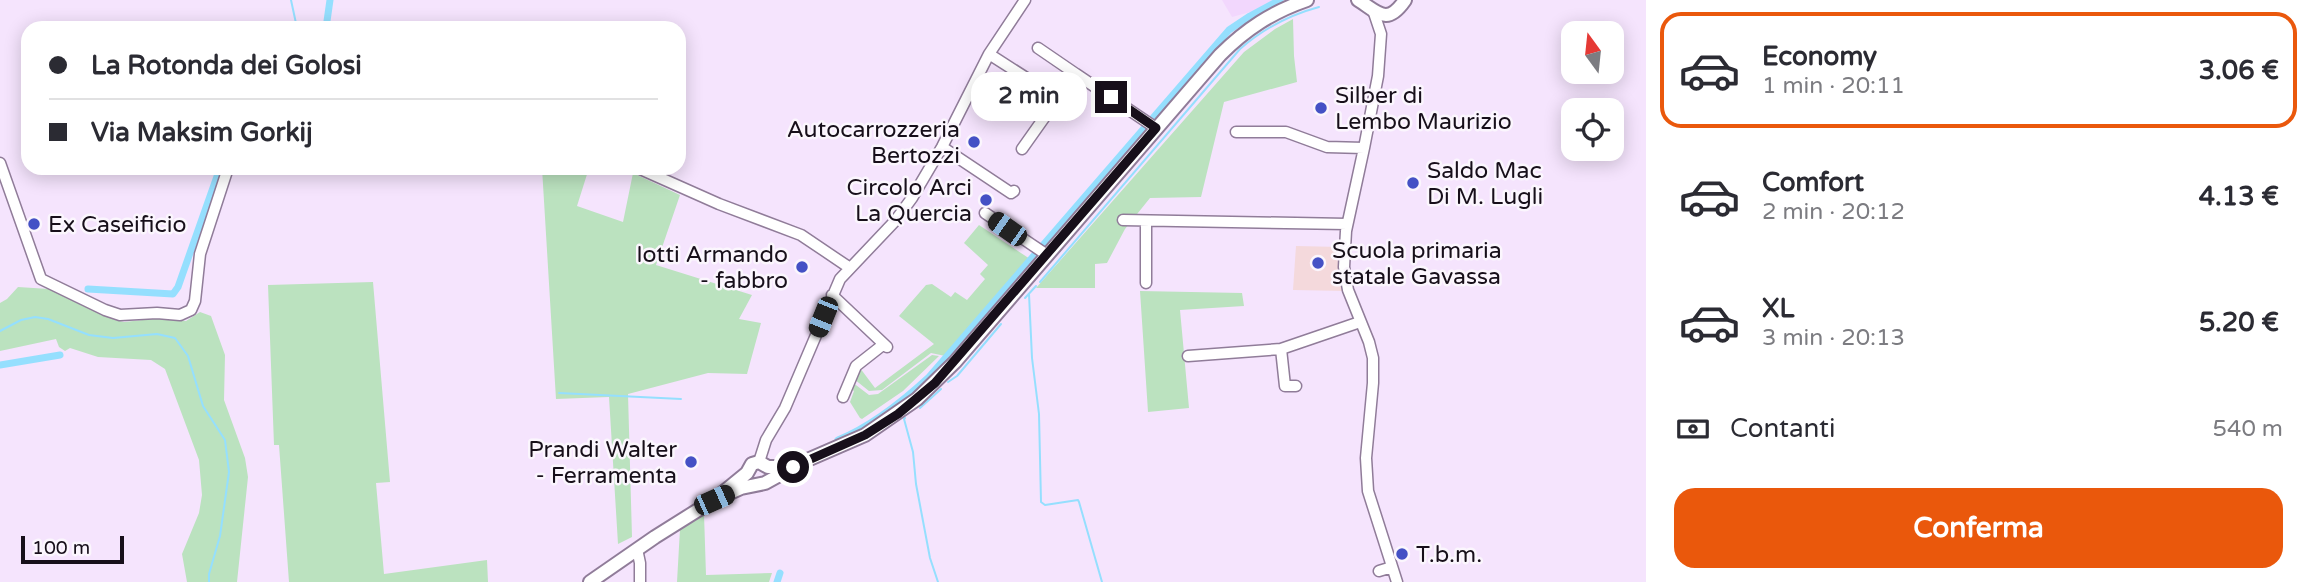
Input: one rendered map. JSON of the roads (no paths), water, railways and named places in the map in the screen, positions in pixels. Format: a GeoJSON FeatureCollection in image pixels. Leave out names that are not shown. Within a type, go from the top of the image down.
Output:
{"type":"FeatureCollection","features":[{"type":"Feature","properties":{"kind":"main road"},"geometry":{"type":"LineString","coordinates":[[590,582],[637,549],[759,473],[793,467],[865,435],[917,399],[955,362],[1151,125],[1220,54],[1244,32],[1272,14],[1307,0]]}},
{"type":"Feature","properties":{"kind":"main road"},"geometry":{"type":"LineString","coordinates":[[1366,5],[1386,16],[1400,8],[1403,1]]}},
{"type":"Feature","properties":{"kind":"street"},"geometry":{"type":"LineString","coordinates":[[759,473],[766,440],[785,408],[840,279],[895,221],[912,198],[942,147],[989,54],[1025,0]]}},
{"type":"Feature","properties":{"kind":"street"},"geometry":{"type":"LineString","coordinates":[[1366,5],[1381,34]]}},
{"type":"Feature","properties":{"kind":"street"},"geometry":{"type":"LineString","coordinates":[[1392,14],[1381,34],[1378,76],[1344,246],[1345,279],[1371,349],[1374,366],[1367,444],[1367,481],[1376,519],[1397,582]]}},
{"type":"Feature","properties":{"kind":"street"},"geometry":{"type":"LineString","coordinates":[[1038,48],[1151,125]]}},
{"type":"Feature","properties":{"kind":"street"},"geometry":{"type":"LineString","coordinates":[[989,54],[1056,97],[1056,101],[1022,149]]}},
{"type":"Feature","properties":{"kind":"street"},"geometry":{"type":"LineString","coordinates":[[1236,132],[1286,132],[1327,147],[1364,148]]}},
{"type":"Feature","properties":{"kind":"street"},"geometry":{"type":"LineString","coordinates":[[942,147],[1011,193],[1014,191]]}},
{"type":"Feature","properties":{"kind":"street"},"geometry":{"type":"LineString","coordinates":[[0,163],[38,275],[43,282],[105,310],[125,316],[157,313],[180,315],[191,310],[195,301],[200,254],[226,175]]}},
{"type":"Feature","properties":{"kind":"street"},"geometry":{"type":"LineString","coordinates":[[654,175],[719,204],[801,235],[850,268]]}},
{"type":"Feature","properties":{"kind":"street"},"geometry":{"type":"LineString","coordinates":[[985,214],[1044,253]]}},
{"type":"Feature","properties":{"kind":"street"},"geometry":{"type":"LineString","coordinates":[[1123,220],[1347,224]]}},
{"type":"Feature","properties":{"kind":"street"},"geometry":{"type":"LineString","coordinates":[[1146,221],[1146,283]]}},
{"type":"Feature","properties":{"kind":"street"},"geometry":{"type":"LineString","coordinates":[[832,295],[885,345],[856,366],[843,397]]}},
{"type":"Feature","properties":{"kind":"street"},"geometry":{"type":"LineString","coordinates":[[1188,356],[1281,349],[1360,321]]}},
{"type":"Feature","properties":{"kind":"street"},"geometry":{"type":"LineString","coordinates":[[1281,349],[1285,386],[1296,386]]}},
{"type":"Feature","properties":{"kind":"street"},"geometry":{"type":"LineString","coordinates":[[637,549],[640,582]]}},
{"type":"Feature","properties":{"kind":"street"},"geometry":{"type":"LineString","coordinates":[[1379,570],[1392,567]]}},
{"type":"Feature","properties":{"kind":"waterway"},"geometry":{"type":"LineString","coordinates":[[291,0],[296,21]]}},
{"type":"Feature","properties":{"kind":"waterway"},"geometry":{"type":"LineString","coordinates":[[327,21],[330,0]]}},
{"type":"Feature","properties":{"kind":"waterway"},"geometry":{"type":"LineString","coordinates":[[838,440],[886,413],[929,377],[1229,30],[1280,0]]}},
{"type":"Feature","properties":{"kind":"waterway"},"geometry":{"type":"LineString","coordinates":[[1040,282],[1240,49],[1277,24],[1319,7]]}},
{"type":"Feature","properties":{"kind":"waterway"},"geometry":{"type":"LineString","coordinates":[[88,289],[173,294],[178,287],[218,175]]}},
{"type":"Feature","properties":{"kind":"waterway"},"geometry":{"type":"LineString","coordinates":[[1025,298],[1036,286]]}},
{"type":"Feature","properties":{"kind":"waterway"},"geometry":{"type":"LineString","coordinates":[[1029,294],[1032,358],[1039,414],[1041,502],[1045,505],[1078,500],[1102,582]]}},
{"type":"Feature","properties":{"kind":"waterway"},"geometry":{"type":"LineString","coordinates":[[0,331],[21,320],[35,317],[48,319],[89,335],[113,338],[157,334],[175,338],[188,356],[203,406],[225,440],[229,472],[220,536],[209,582]]}},
{"type":"Feature","properties":{"kind":"waterway"},"geometry":{"type":"LineString","coordinates":[[948,382],[957,376],[1001,324]]}},
{"type":"Feature","properties":{"kind":"waterway"},"geometry":{"type":"LineString","coordinates":[[0,365],[60,355]]}},
{"type":"Feature","properties":{"kind":"waterway"},"geometry":{"type":"LineString","coordinates":[[920,408],[941,389]]}},
{"type":"Feature","properties":{"kind":"waterway"},"geometry":{"type":"LineString","coordinates":[[559,393],[681,399]]}},
{"type":"Feature","properties":{"kind":"waterway"},"geometry":{"type":"LineString","coordinates":[[905,418],[930,558],[938,582]]}},
{"type":"Feature","properties":{"kind":"waterway"},"geometry":{"type":"LineString","coordinates":[[777,582],[780,573]]}},
{"type":"Feature","properties":{"kind":"place","name":"Silber di Lembo Maurizio"},"geometry":{"type":"Point","coordinates":[1321,108]}},
{"type":"Feature","properties":{"kind":"place","name":"Autocarrozzeria Bertozzi"},"geometry":{"type":"Point","coordinates":[974,142]}},
{"type":"Feature","properties":{"kind":"place","name":"Saldo Mac Di M. Lugli"},"geometry":{"type":"Point","coordinates":[1413,183]}},
{"type":"Feature","properties":{"kind":"place","name":"Circolo Arci La Quercia"},"geometry":{"type":"Point","coordinates":[986,200]}},
{"type":"Feature","properties":{"kind":"place","name":"Ex Caseificio"},"geometry":{"type":"Point","coordinates":[34,224]}},
{"type":"Feature","properties":{"kind":"place","name":"Scuola primaria statale Gavassa"},"geometry":{"type":"Point","coordinates":[1318,263]}},
{"type":"Feature","properties":{"kind":"place","name":"Iotti Armando - fabbro"},"geometry":{"type":"Point","coordinates":[802,267]}},
{"type":"Feature","properties":{"kind":"place","name":"Prandi Walter - Ferramenta"},"geometry":{"type":"Point","coordinates":[691,462]}},
{"type":"Feature","properties":{"kind":"place","name":"T.b.m."},"geometry":{"type":"Point","coordinates":[1402,554]}}]}
